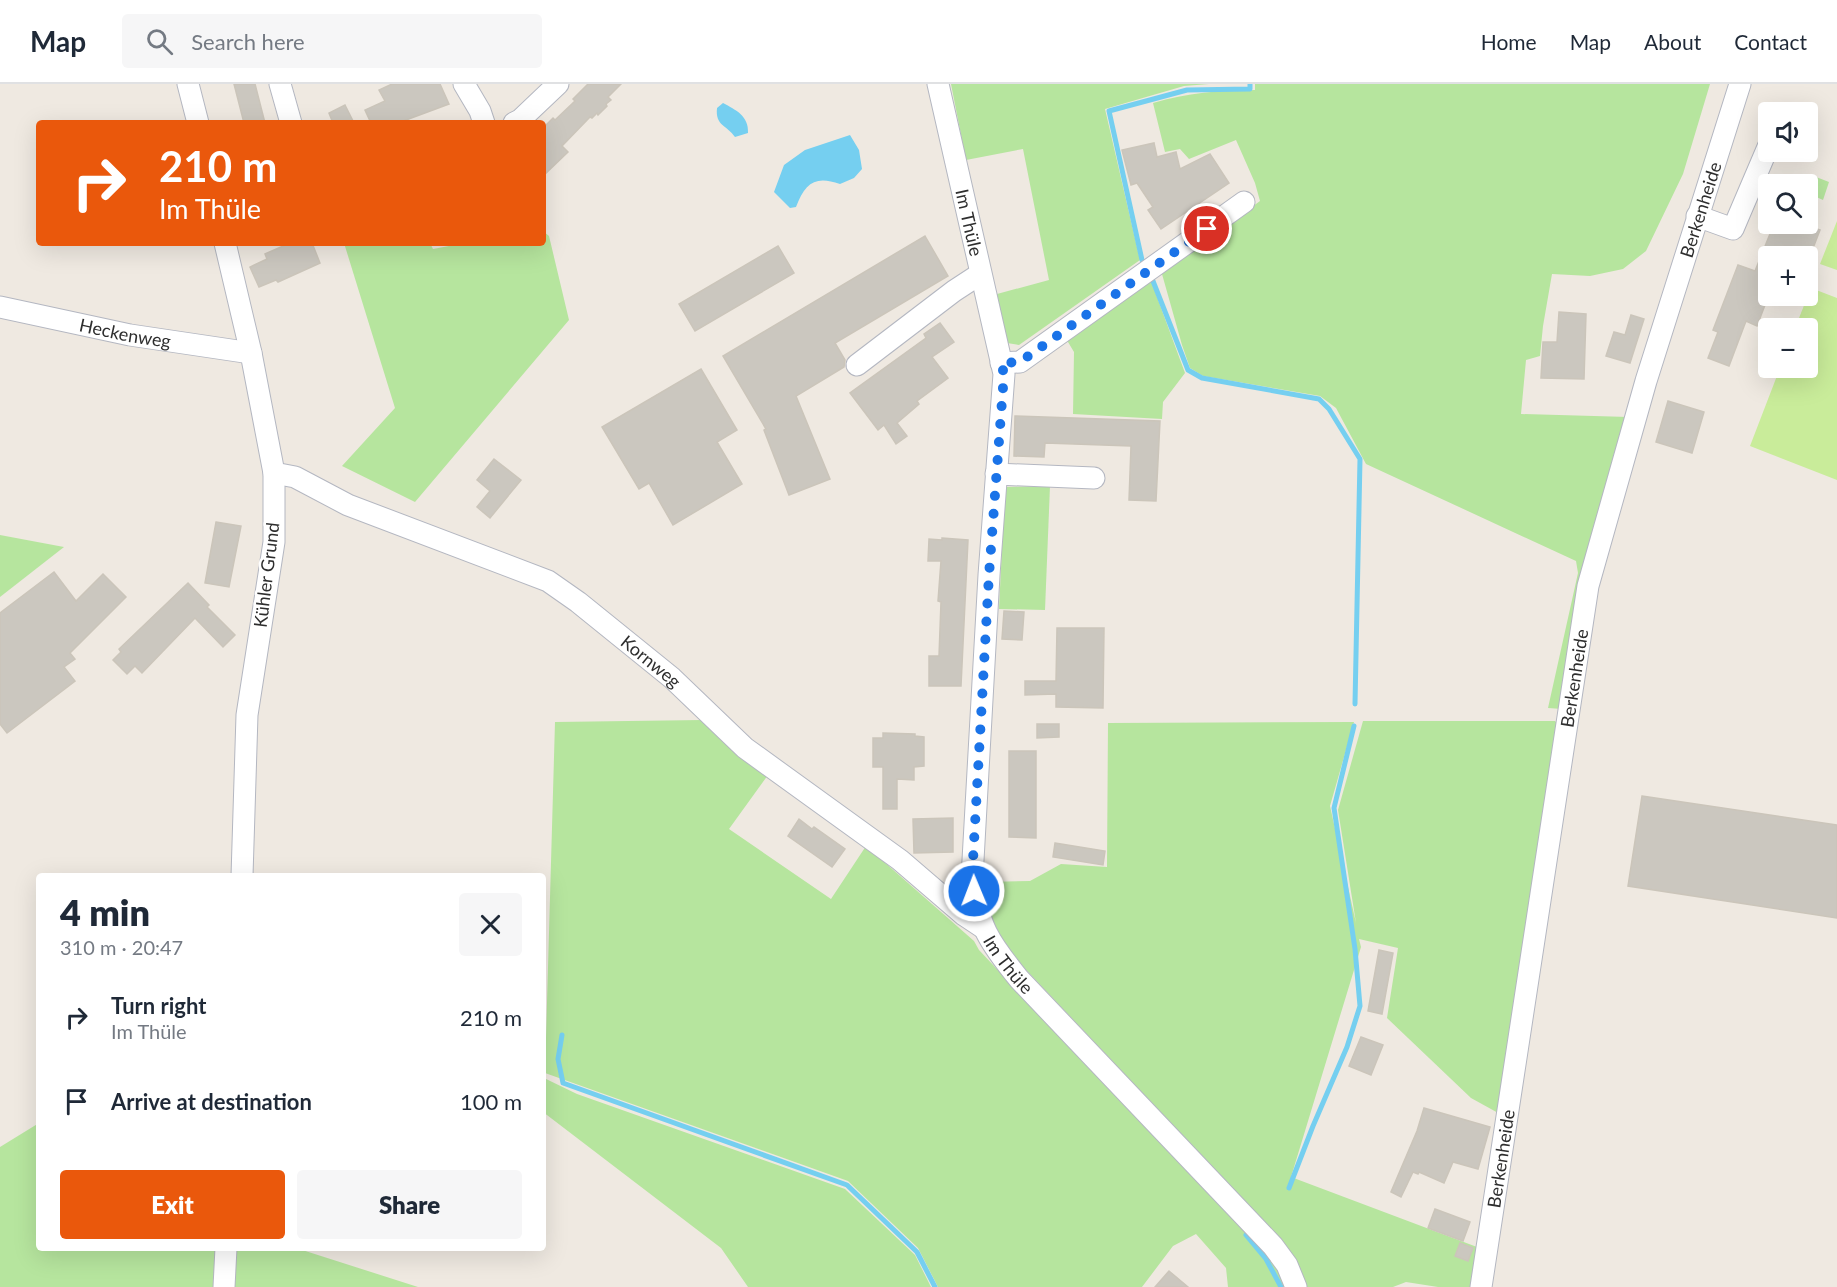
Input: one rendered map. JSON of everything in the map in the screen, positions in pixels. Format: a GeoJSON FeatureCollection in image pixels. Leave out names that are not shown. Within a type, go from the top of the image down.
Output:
{"type":"FeatureCollection","features":[{"type":"Feature","properties":{"kind":"street"},"geometry":{"type":"LineString","coordinates":[[188,84],[197,120]]}},
{"type":"Feature","properties":{"kind":"street"},"geometry":{"type":"LineString","coordinates":[[280,84],[290,120]]}},
{"type":"Feature","properties":{"kind":"street"},"geometry":{"type":"LineString","coordinates":[[465,84],[483,120]]}},
{"type":"Feature","properties":{"kind":"street"},"geometry":{"type":"LineString","coordinates":[[520,120],[558,84]]}},
{"type":"Feature","properties":{"kind":"street","name":"Im Thüle"},"geometry":{"type":"LineString","coordinates":[[938,84],[1004,374],[972,878],[975,905],[982,927],[994,948],[1019,979],[1273,1246],[1287,1265],[1296,1287]]}},
{"type":"Feature","properties":{"kind":"street","name":"Berkenheide"},"geometry":{"type":"LineString","coordinates":[[1481,1287],[1588,586],[1646,381],[1740,84]]}},
{"type":"Feature","properties":{"kind":"street"},"geometry":{"type":"LineString","coordinates":[[1697,216],[1733,229],[1762,162]]}},
{"type":"Feature","properties":{"kind":"street"},"geometry":{"type":"LineString","coordinates":[[1001,363],[1020,362],[1244,202]]}},
{"type":"Feature","properties":{"kind":"street","name":"Kühler Grund"},"geometry":{"type":"LineString","coordinates":[[226,246],[251,353],[274,473],[274,542],[247,715],[242,873]]}},
{"type":"Feature","properties":{"kind":"street"},"geometry":{"type":"LineString","coordinates":[[857,365],[980,274]]}},
{"type":"Feature","properties":{"kind":"street","name":"Heckenweg"},"geometry":{"type":"LineString","coordinates":[[0,307],[130,335],[251,353]]}},
{"type":"Feature","properties":{"kind":"street","name":"Kornweg"},"geometry":{"type":"LineString","coordinates":[[274,473],[295,477],[348,505],[548,581],[578,602],[672,678],[745,748],[900,860],[964,915],[982,927]]}},
{"type":"Feature","properties":{"kind":"street"},"geometry":{"type":"LineString","coordinates":[[996,474],[1094,478]]}},
{"type":"Feature","properties":{"kind":"street"},"geometry":{"type":"LineString","coordinates":[[224,1287],[226,1251]]}},
{"type":"Feature","properties":{"kind":"green space"},"geometry":{"type":"Polygon","coordinates":[[[951,84],[1209,84],[1184,86],[1105,109],[1140,260],[1019,345],[1007,343],[997,294],[1049,280],[1023,149],[966,160],[951,84]]]}},
{"type":"Feature","properties":{"kind":"green space"},"geometry":{"type":"Polygon","coordinates":[[[1255,84],[1710,84],[1683,174],[1646,251],[1623,269],[1590,276],[1552,274],[1540,356],[1526,360],[1521,414],[1629,417],[1562,709],[1548,708],[1578,573],[1576,561],[1366,464],[1336,408],[1320,396],[1203,376],[1190,368],[1162,274],[1260,201],[1255,183],[1236,140],[1189,159],[1180,149],[1165,152],[1153,103],[1204,93],[1255,90],[1255,84]]]}},
{"type":"Feature","properties":{"kind":"green space"},"geometry":{"type":"Polygon","coordinates":[[[1818,178],[1829,182],[1823,200],[1818,198],[1818,178]]]}},
{"type":"Feature","properties":{"kind":"green space"},"geometry":{"type":"Polygon","coordinates":[[[1837,221],[1837,270],[1820,264],[1837,221]]]}},
{"type":"Feature","properties":{"kind":"green space"},"geometry":{"type":"Polygon","coordinates":[[[546,234],[549,236],[569,320],[415,502],[342,466],[395,408],[345,246],[432,246],[433,249],[449,246],[546,246],[546,234]]]}},
{"type":"Feature","properties":{"kind":"green space"},"geometry":{"type":"Polygon","coordinates":[[[1150,278],[1185,373],[1163,402],[1162,419],[1073,414],[1074,352],[1065,337],[1150,278]]]}},
{"type":"Feature","properties":{"kind":"green space"},"geometry":{"type":"Polygon","coordinates":[[[1818,291],[1837,298],[1837,480],[1750,446],[1776,378],[1818,378],[1818,318],[1799,318],[1804,306],[1818,306],[1818,291]]]}},
{"type":"Feature","properties":{"kind":"green space"},"geometry":{"type":"Polygon","coordinates":[[[1050,486],[1045,610],[999,609],[1005,487],[1050,486]]]}},
{"type":"Feature","properties":{"kind":"green space"},"geometry":{"type":"Polygon","coordinates":[[[0,535],[64,547],[0,597],[0,535]]]}},
{"type":"Feature","properties":{"kind":"green space"},"geometry":{"type":"Polygon","coordinates":[[[702,720],[768,775],[729,829],[831,899],[866,846],[974,941],[979,950],[1222,1208],[1259,1243],[1275,1264],[1285,1287],[1228,1287],[1226,1268],[1196,1234],[1173,1246],[1142,1287],[938,1287],[918,1248],[848,1181],[546,1073],[555,722],[702,720]]]}},
{"type":"Feature","properties":{"kind":"green space"},"geometry":{"type":"Polygon","coordinates":[[[1363,721],[1555,721],[1560,727],[1500,1114],[1471,1098],[1387,1018],[1398,948],[1359,939],[1361,947],[1291,1177],[1477,1247],[1473,1287],[1438,1287],[1406,1282],[1393,1287],[1304,1287],[1267,1225],[1012,955],[991,922],[987,905],[985,882],[1030,881],[1061,864],[1107,867],[1108,723],[1354,722],[1330,806],[1356,923],[1338,810],[1363,721]]]}},
{"type":"Feature","properties":{"kind":"green space"},"geometry":{"type":"Polygon","coordinates":[[[546,1079],[577,1094],[845,1189],[915,1255],[931,1287],[748,1287],[721,1248],[546,1114],[546,1079]]]}},
{"type":"Feature","properties":{"kind":"green space"},"geometry":{"type":"Polygon","coordinates":[[[36,1125],[36,1251],[305,1251],[418,1287],[0,1287],[0,1147],[36,1125]]]}},
{"type":"Feature","properties":{"kind":"water"},"geometry":{"type":"Polygon","coordinates":[[[723,103],[744,118],[748,133],[735,137],[720,122],[717,108],[723,103]]]}},
{"type":"Feature","properties":{"kind":"water"},"geometry":{"type":"Polygon","coordinates":[[[850,135],[859,150],[862,169],[854,178],[840,184],[824,180],[812,183],[803,192],[796,207],[790,208],[774,192],[784,165],[805,150],[850,135]]]}},
{"type":"Feature","properties":{"kind":"building"},"geometry":{"type":"Polygon","coordinates":[[[234,84],[255,84],[264,120],[243,120],[234,84]]]}},
{"type":"Feature","properties":{"kind":"building"},"geometry":{"type":"Polygon","coordinates":[[[392,84],[440,84],[449,104],[406,120],[370,120],[365,110],[385,101],[379,90],[392,84]]]}},
{"type":"Feature","properties":{"kind":"building"},"geometry":{"type":"Polygon","coordinates":[[[588,84],[621,84],[608,97],[611,100],[606,104],[607,106],[598,115],[597,113],[592,118],[590,117],[562,146],[568,152],[546,173],[546,125],[553,118],[555,120],[575,101],[573,99],[588,84]]]}},
{"type":"Feature","properties":{"kind":"building"},"geometry":{"type":"Polygon","coordinates":[[[345,105],[352,120],[332,120],[329,113],[345,105]]]}},
{"type":"Feature","properties":{"kind":"building"},"geometry":{"type":"Polygon","coordinates":[[[1154,143],[1157,157],[1176,152],[1180,169],[1210,154],[1229,183],[1161,229],[1148,210],[1153,207],[1137,183],[1131,185],[1122,150],[1154,143]]]}},
{"type":"Feature","properties":{"kind":"building"},"geometry":{"type":"Polygon","coordinates":[[[1818,229],[1820,230],[1814,246],[1765,246],[1770,234],[1818,234],[1818,229]]]}},
{"type":"Feature","properties":{"kind":"building"},"geometry":{"type":"Polygon","coordinates":[[[925,236],[948,276],[835,343],[845,360],[844,367],[796,396],[830,479],[789,495],[764,430],[766,429],[723,356],[925,236]]]}},
{"type":"Feature","properties":{"kind":"building"},"geometry":{"type":"Polygon","coordinates":[[[283,246],[313,246],[320,263],[278,282],[276,280],[259,287],[250,267],[267,259],[265,254],[283,246]]]}},
{"type":"Feature","properties":{"kind":"building"},"geometry":{"type":"Polygon","coordinates":[[[778,246],[794,273],[695,331],[679,304],[778,246]]]}},
{"type":"Feature","properties":{"kind":"building"},"geometry":{"type":"Polygon","coordinates":[[[1758,264],[1758,306],[1765,306],[1758,318],[1757,326],[1746,321],[1729,366],[1708,358],[1718,332],[1713,330],[1738,265],[1755,271],[1758,264]]]}},
{"type":"Feature","properties":{"kind":"building"},"geometry":{"type":"Polygon","coordinates":[[[1559,312],[1586,314],[1584,379],[1541,378],[1543,342],[1557,342],[1559,312]]]}},
{"type":"Feature","properties":{"kind":"building"},"geometry":{"type":"Polygon","coordinates":[[[1631,315],[1644,319],[1630,363],[1606,356],[1614,332],[1625,335],[1631,315]]]}},
{"type":"Feature","properties":{"kind":"building"},"geometry":{"type":"Polygon","coordinates":[[[940,323],[954,342],[932,357],[948,378],[917,401],[919,404],[897,423],[907,436],[896,444],[884,425],[878,430],[850,393],[926,338],[924,334],[940,323]]]}},
{"type":"Feature","properties":{"kind":"building"},"geometry":{"type":"Polygon","coordinates":[[[701,369],[737,430],[717,442],[742,484],[673,525],[649,483],[639,489],[602,427],[701,369]]]}},
{"type":"Feature","properties":{"kind":"building"},"geometry":{"type":"Polygon","coordinates":[[[1668,401],[1704,412],[1692,453],[1656,442],[1668,401]]]}},
{"type":"Feature","properties":{"kind":"building"},"geometry":{"type":"Polygon","coordinates":[[[1015,416],[1160,421],[1156,501],[1129,500],[1131,446],[1045,443],[1044,457],[1014,456],[1015,416]]]}},
{"type":"Feature","properties":{"kind":"building"},"geometry":{"type":"Polygon","coordinates":[[[494,459],[521,480],[490,518],[477,507],[490,491],[477,480],[494,459]]]}},
{"type":"Feature","properties":{"kind":"building"},"geometry":{"type":"Polygon","coordinates":[[[216,522],[241,526],[229,587],[205,583],[216,522]]]}},
{"type":"Feature","properties":{"kind":"building"},"geometry":{"type":"Polygon","coordinates":[[[942,538],[968,540],[961,686],[929,686],[929,656],[939,656],[941,602],[938,601],[941,561],[928,561],[929,539],[942,540],[942,538]]]}},
{"type":"Feature","properties":{"kind":"building"},"geometry":{"type":"Polygon","coordinates":[[[54,572],[76,601],[103,574],[126,597],[70,653],[75,659],[64,667],[75,681],[7,733],[0,724],[0,613],[54,572]]]}},
{"type":"Feature","properties":{"kind":"building"},"geometry":{"type":"Polygon","coordinates":[[[188,583],[209,605],[207,607],[235,635],[223,647],[195,618],[142,673],[135,666],[127,674],[113,660],[121,652],[119,649],[188,583]]]}},
{"type":"Feature","properties":{"kind":"building"},"geometry":{"type":"Polygon","coordinates":[[[1004,611],[1024,612],[1022,640],[1002,639],[1004,611]]]}},
{"type":"Feature","properties":{"kind":"building"},"geometry":{"type":"Polygon","coordinates":[[[1057,628],[1104,628],[1103,708],[1056,707],[1056,694],[1025,695],[1025,681],[1056,681],[1057,628]]]}},
{"type":"Feature","properties":{"kind":"building"},"geometry":{"type":"Polygon","coordinates":[[[1037,724],[1059,724],[1059,737],[1037,738],[1037,724]]]}},
{"type":"Feature","properties":{"kind":"building"},"geometry":{"type":"Polygon","coordinates":[[[883,733],[915,734],[915,736],[924,737],[924,766],[914,767],[914,780],[897,779],[897,809],[883,809],[883,767],[873,767],[873,738],[883,738],[883,733]]]}},
{"type":"Feature","properties":{"kind":"building"},"geometry":{"type":"Polygon","coordinates":[[[1009,751],[1036,751],[1036,838],[1009,837],[1009,751]]]}},
{"type":"Feature","properties":{"kind":"building"},"geometry":{"type":"Polygon","coordinates":[[[1642,796],[1837,825],[1837,918],[1628,886],[1642,796]]]}},
{"type":"Feature","properties":{"kind":"building"},"geometry":{"type":"Polygon","coordinates":[[[953,818],[953,852],[914,853],[913,819],[953,818]]]}},
{"type":"Feature","properties":{"kind":"building"},"geometry":{"type":"Polygon","coordinates":[[[799,819],[845,849],[832,867],[788,836],[799,819]]]}},
{"type":"Feature","properties":{"kind":"building"},"geometry":{"type":"Polygon","coordinates":[[[1055,843],[1105,851],[1103,865],[1053,857],[1055,843]]]}},
{"type":"Feature","properties":{"kind":"building"},"geometry":{"type":"Polygon","coordinates":[[[1379,950],[1393,953],[1382,1014],[1368,1011],[1379,950]]]}},
{"type":"Feature","properties":{"kind":"building"},"geometry":{"type":"Polygon","coordinates":[[[1361,1037],[1383,1045],[1371,1075],[1349,1066],[1361,1037]]]}},
{"type":"Feature","properties":{"kind":"building"},"geometry":{"type":"Polygon","coordinates":[[[1424,1108],[1490,1127],[1478,1169],[1453,1162],[1444,1183],[1419,1172],[1418,1174],[1413,1172],[1401,1197],[1391,1192],[1417,1131],[1424,1108]]]}},
{"type":"Feature","properties":{"kind":"building"},"geometry":{"type":"Polygon","coordinates":[[[1435,1209],[1470,1222],[1463,1241],[1428,1228],[1435,1209]]]}},
{"type":"Feature","properties":{"kind":"building"},"geometry":{"type":"Polygon","coordinates":[[[1460,1243],[1473,1248],[1468,1261],[1455,1256],[1460,1243]]]}},
{"type":"Feature","properties":{"kind":"building"},"geometry":{"type":"Polygon","coordinates":[[[1169,1271],[1188,1287],[1155,1287],[1169,1271]]]}},
{"type":"Feature","properties":{"kind":"waterway"},"geometry":{"type":"LineString","coordinates":[[1142,260],[1109,111],[1187,90],[1250,89],[1250,84]]}},
{"type":"Feature","properties":{"kind":"waterway"},"geometry":{"type":"LineString","coordinates":[[1151,276],[1188,370],[1202,378],[1319,399],[1329,409],[1360,459],[1355,704]]}},
{"type":"Feature","properties":{"kind":"waterway"},"geometry":{"type":"LineString","coordinates":[[1289,1188],[1347,1047],[1360,1006],[1355,949],[1334,808],[1354,726]]}},
{"type":"Feature","properties":{"kind":"waterway"},"geometry":{"type":"LineString","coordinates":[[562,1035],[558,1059],[563,1083],[847,1185],[917,1252],[935,1287]]}},
{"type":"Feature","properties":{"kind":"waterway"},"geometry":{"type":"LineString","coordinates":[[1246,1235],[1266,1259],[1281,1287]]}},
{"type":"Feature","properties":{"kind":"route"},"geometry":{"type":"LineString","coordinates":[[974,891],[972,878],[989,575],[1004,374],[1001,363],[1020,362],[1207,229]]}}]}
